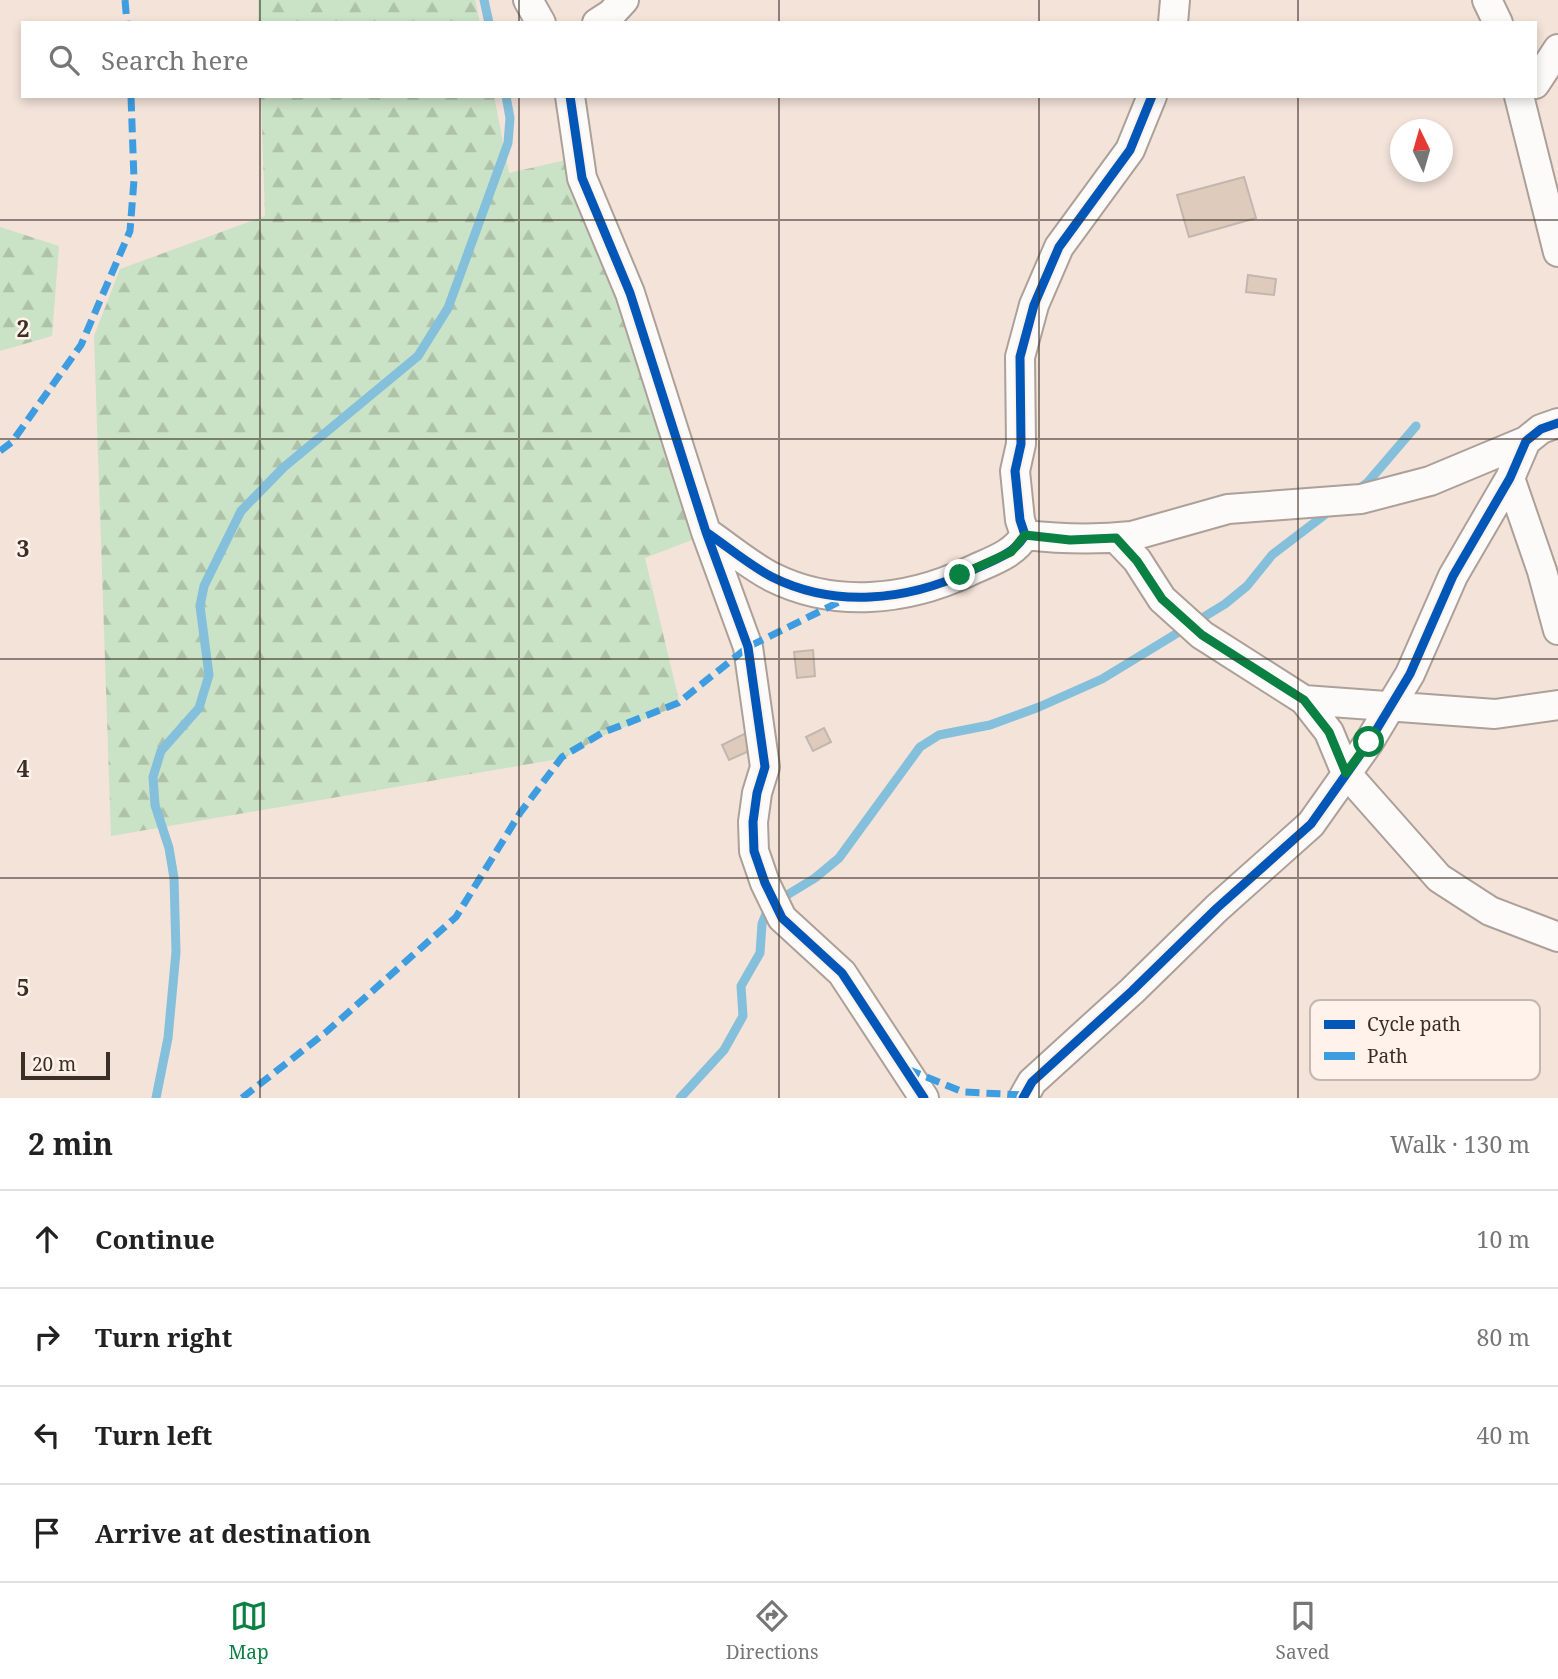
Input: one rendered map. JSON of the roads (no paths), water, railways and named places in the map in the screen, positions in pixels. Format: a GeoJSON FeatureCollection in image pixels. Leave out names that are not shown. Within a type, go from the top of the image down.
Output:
{"type":"FeatureCollection","features":[{"type":"Feature","properties":{"kind":"street"},"geometry":{"type":"LineString","coordinates":[[528,0],[540,21]]}},
{"type":"Feature","properties":{"kind":"street"},"geometry":{"type":"LineString","coordinates":[[1173,21],[1175,0]]}},
{"type":"Feature","properties":{"kind":"street"},"geometry":{"type":"LineString","coordinates":[[1487,0],[1497,21]]}},
{"type":"Feature","properties":{"kind":"street"},"geometry":{"type":"LineString","coordinates":[[600,21],[625,1]]}},
{"type":"Feature","properties":{"kind":"street"},"geometry":{"type":"LineString","coordinates":[[1537,79],[1558,49]]}},
{"type":"Feature","properties":{"kind":"street"},"geometry":{"type":"LineString","coordinates":[[570,98],[582,178],[630,293],[706,532],[748,647],[765,768],[757,793],[753,822],[754,852],[782,918],[842,973],[925,1098]]}},
{"type":"Feature","properties":{"kind":"street"},"geometry":{"type":"LineString","coordinates":[[1025,535],[1020,520],[1015,471],[1021,444],[1020,357],[1034,305],[1059,247],[1130,150],[1151,98]]}},
{"type":"Feature","properties":{"kind":"street"},"geometry":{"type":"LineString","coordinates":[[1527,98],[1558,252]]}},
{"type":"Feature","properties":{"kind":"street"},"geometry":{"type":"LineString","coordinates":[[1025,535],[1070,540],[1116,538],[1228,509],[1361,499],[1430,481],[1527,441],[1541,429],[1558,423]]}},
{"type":"Feature","properties":{"kind":"street"},"geometry":{"type":"LineString","coordinates":[[1023,1098],[1032,1082],[1132,991],[1217,908],[1311,824],[1369,742],[1410,674],[1453,576],[1510,478],[1527,441]]}},
{"type":"Feature","properties":{"kind":"street"},"geometry":{"type":"LineString","coordinates":[[1510,478],[1542,570],[1558,630]]}},
{"type":"Feature","properties":{"kind":"street"},"geometry":{"type":"LineString","coordinates":[[706,532],[770,576],[806,591],[847,598],[920,590],[1011,552],[1025,535]]}},
{"type":"Feature","properties":{"kind":"street"},"geometry":{"type":"LineString","coordinates":[[1116,538],[1137,561],[1162,599],[1202,635],[1304,700],[1329,732],[1346,773],[1439,878],[1490,911],[1558,937]]}},
{"type":"Feature","properties":{"kind":"street"},"geometry":{"type":"LineString","coordinates":[[1304,700],[1495,714],[1558,705]]}},
{"type":"Feature","properties":{"kind":"waterway"},"geometry":{"type":"LineString","coordinates":[[484,0],[489,21]]}},
{"type":"Feature","properties":{"kind":"waterway"},"geometry":{"type":"LineString","coordinates":[[156,1098],[168,1038],[176,952],[174,878],[169,848],[155,805],[153,777],[161,751],[199,708],[209,675],[200,606],[204,586],[241,511],[284,467],[418,356],[448,308],[508,143],[510,118],[506,98]]}},
{"type":"Feature","properties":{"kind":"waterway"},"geometry":{"type":"LineString","coordinates":[[1359,489],[1416,426]]}},
{"type":"Feature","properties":{"kind":"waterway"},"geometry":{"type":"LineString","coordinates":[[680,1098],[724,1050],[743,1016],[741,986],[760,953],[762,924],[769,906],[815,878],[839,858],[920,747],[939,735],[990,725],[1102,679],[1225,604],[1247,586],[1272,555],[1331,510]]}}]}
